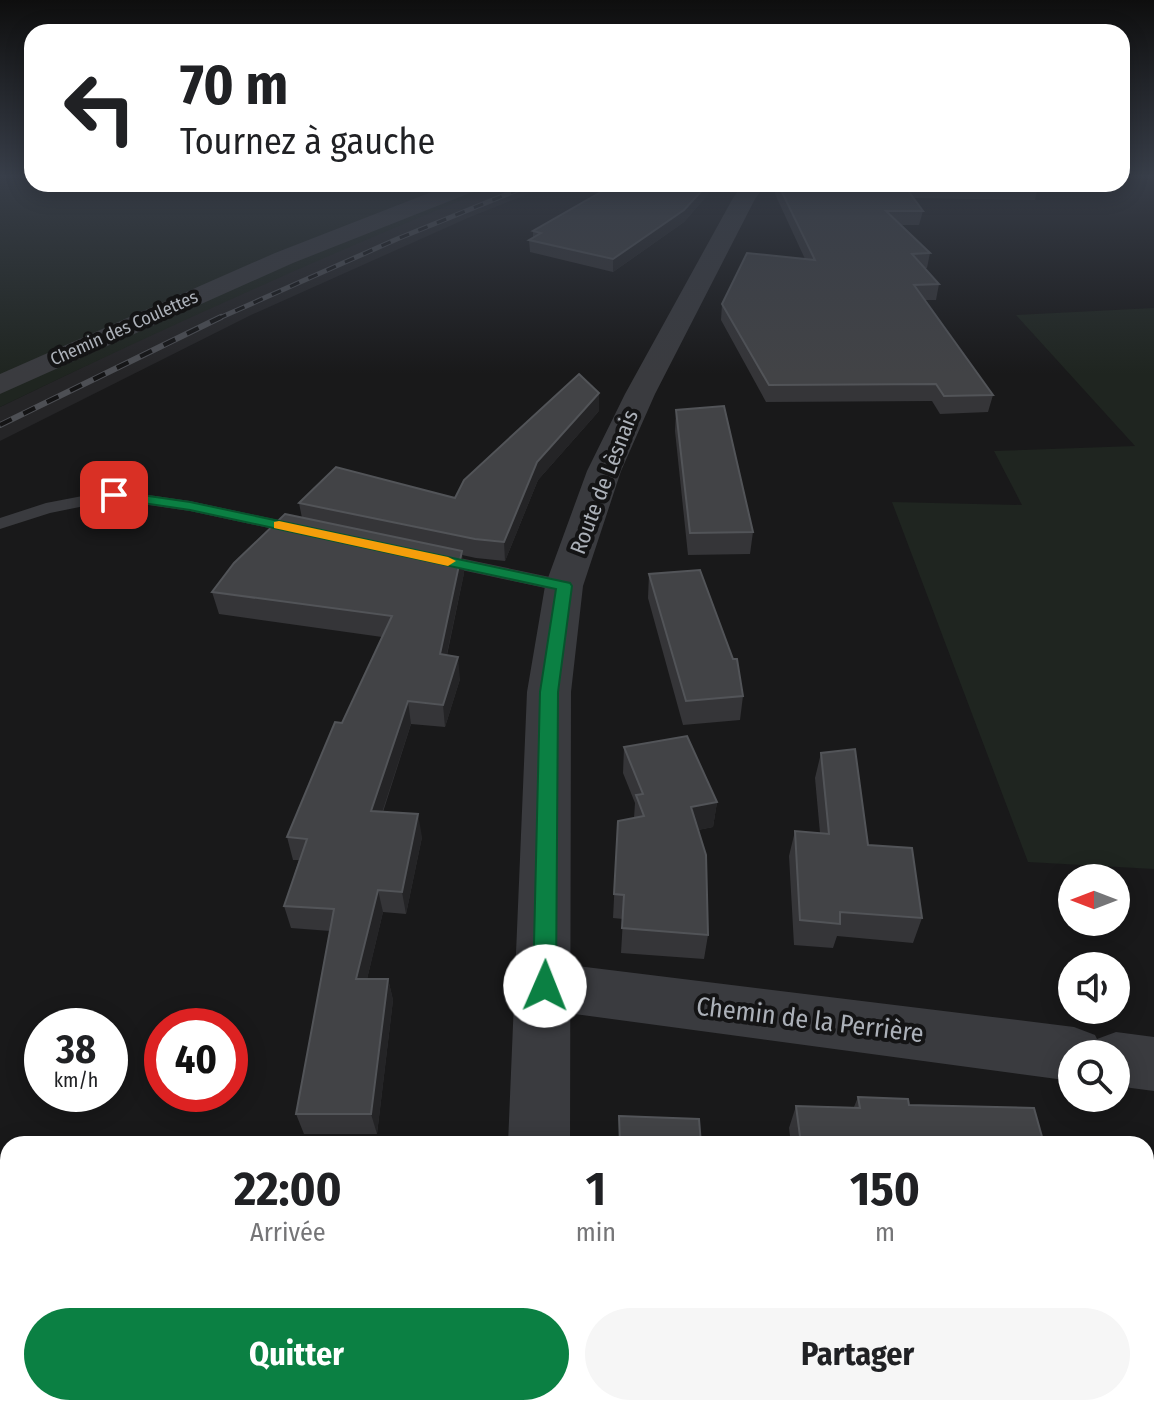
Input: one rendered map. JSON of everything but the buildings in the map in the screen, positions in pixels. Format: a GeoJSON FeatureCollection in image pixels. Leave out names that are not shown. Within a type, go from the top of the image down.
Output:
{"type":"FeatureCollection","features":[{"type":"Feature","properties":{"kind":"street","name":"Chemin des Coulettes"},"geometry":{"type":"LineString","coordinates":[[0,385],[324,242]]}},
{"type":"Feature","properties":{"kind":"street","name":"Route de Lèsnais"},"geometry":{"type":"LineString","coordinates":[[539,1136],[545,986],[549,692],[564,586],[604,471],[640,394],[722,242]]}},
{"type":"Feature","properties":{"kind":"street","name":"Chemin de la Perrière"},"geometry":{"type":"LineString","coordinates":[[545,986],[1058,1052]]}},
{"type":"Feature","properties":{"kind":"street"},"geometry":{"type":"LineString","coordinates":[[1130,1061],[1154,1064]]}},
{"type":"Feature","properties":{"kind":"lane"},"geometry":{"type":"LineString","coordinates":[[0,524],[46,508],[114,495],[190,506],[315,533]]}},
{"type":"Feature","properties":{"kind":"lane"},"geometry":{"type":"LineString","coordinates":[[424,556],[564,586]]}},
{"type":"Feature","properties":{"kind":"shaded area"},"geometry":{"type":"Polygon","coordinates":[[[0,242],[360,242],[124,348],[0,407],[0,242]]]}},
{"type":"Feature","properties":{"kind":"shaded area"},"geometry":{"type":"Polygon","coordinates":[[[355,242],[414,242],[251,315],[0,441],[0,407],[193,314],[355,242]]]}},
{"type":"Feature","properties":{"kind":"shaded area"},"geometry":{"type":"Polygon","coordinates":[[[1154,308],[1154,869],[1130,868],[1130,864],[1028,862],[892,502],[1022,505],[994,451],[1135,446],[1016,315],[1154,308]]]}},
{"type":"Feature","properties":{"kind":"railway"},"geometry":{"type":"LineString","coordinates":[[217,319],[390,242]]}},
{"type":"Feature","properties":{"kind":"railway"},"geometry":{"type":"LineString","coordinates":[[0,425],[221,317]]}},
{"type":"Feature","properties":{"kind":"slow traffic"},"geometry":{"type":"LineString","coordinates":[[279,525],[448,561]]}},
{"type":"Feature","properties":{"kind":"route"},"geometry":{"type":"LineString","coordinates":[[114,495],[190,506],[564,586],[549,692],[545,986]]}}]}
